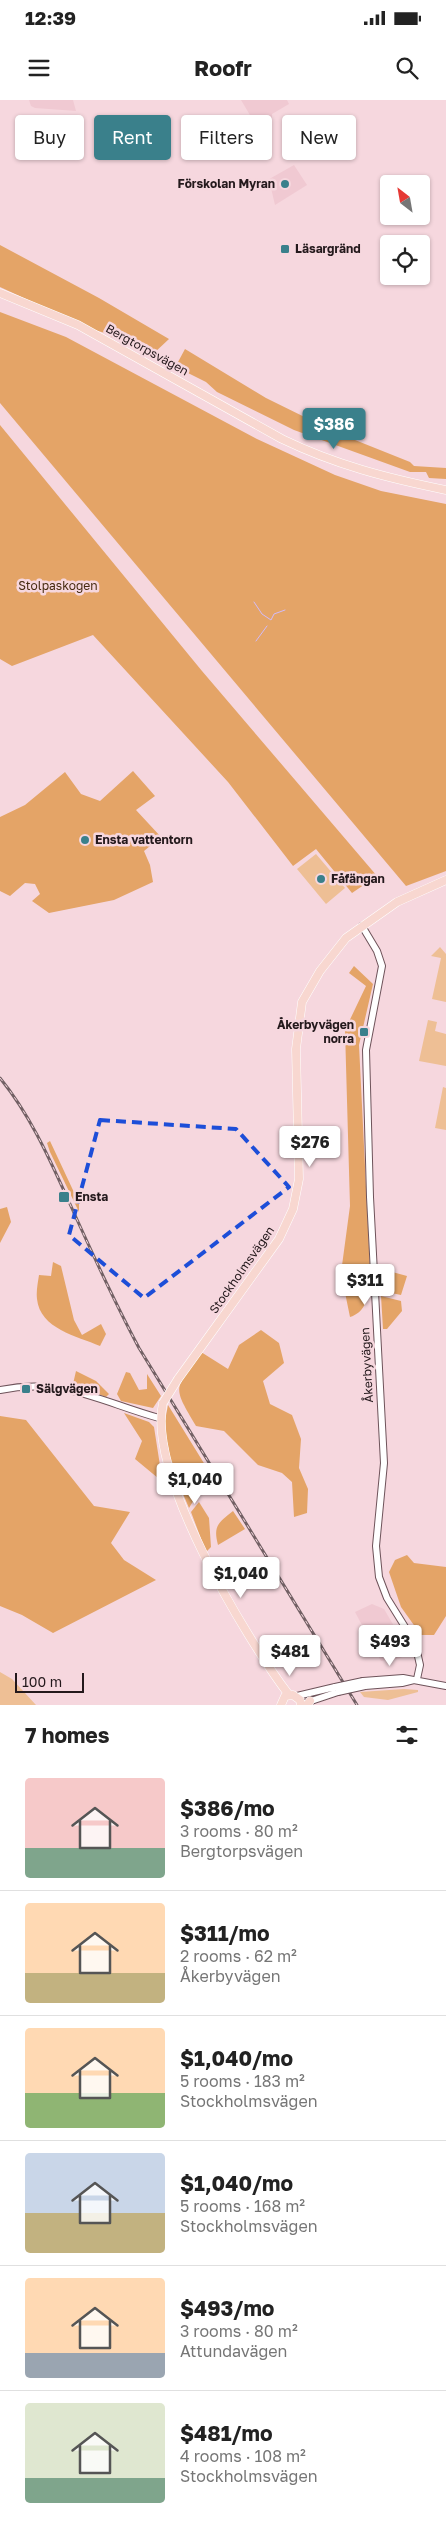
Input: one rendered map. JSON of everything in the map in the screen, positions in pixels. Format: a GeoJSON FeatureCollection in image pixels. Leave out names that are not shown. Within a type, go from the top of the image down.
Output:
{"type":"FeatureCollection","features":[{"type":"Feature","properties":{"kind":"main road","name":"Bergtorpsvägen"},"geometry":{"type":"LineString","coordinates":[[0,293],[78,325],[316,455],[384,478],[446,490]]}},
{"type":"Feature","properties":{"kind":"main road","name":"Stockholmsvägen"},"geometry":{"type":"LineString","coordinates":[[302,1705],[287,1699],[206,1561],[167,1466],[159,1418],[163,1403],[178,1378],[279,1239],[293,1209],[299,1179],[296,1049],[302,1002],[337,948],[362,926],[397,902],[446,880]]}},
{"type":"Feature","properties":{"kind":"street","name":"Åkerbyvägen"},"geometry":{"type":"LineString","coordinates":[[362,926],[377,951],[382,966],[366,1050],[370,1197],[384,1463],[376,1546],[379,1577],[387,1598],[415,1644],[420,1665],[417,1679]]}},
{"type":"Feature","properties":{"kind":"street"},"geometry":{"type":"LineString","coordinates":[[0,1390],[29,1386],[59,1386],[159,1418]]}},
{"type":"Feature","properties":{"kind":"street"},"geometry":{"type":"LineString","coordinates":[[287,1699],[364,1683],[402,1683],[417,1679],[446,1686]]}},
{"type":"Feature","properties":{"kind":"street"},"geometry":{"type":"LineString","coordinates":[[302,1705],[336,1689]]}},
{"type":"Feature","properties":{"kind":"highlighted area"},"geometry":{"type":"Polygon","coordinates":[[[100,1120],[236,1129],[289,1187],[144,1298],[69,1235],[100,1120]]]}},
{"type":"Feature","properties":{"kind":"shaded area"},"geometry":{"type":"Polygon","coordinates":[[[29,100],[73,100],[76,111],[35,108],[31,106],[29,100]]]}},
{"type":"Feature","properties":{"kind":"shaded area"},"geometry":{"type":"Polygon","coordinates":[[[241,100],[287,100],[289,104],[272,115],[250,115],[241,100]]]}},
{"type":"Feature","properties":{"kind":"shaded area","name":"Förskolan Myran"},"geometry":{"type":"Polygon","coordinates":[[[294,165],[307,185],[275,205],[271,188],[264,188],[264,182],[294,165]]]}},
{"type":"Feature","properties":{"kind":"shaded area","name":"Fåfängan"},"geometry":{"type":"Polygon","coordinates":[[[316,854],[345,888],[326,904],[297,869],[316,854]]]}},
{"type":"Feature","properties":{"kind":"shaded area"},"geometry":{"type":"Polygon","coordinates":[[[440,947],[446,954],[446,1002],[432,999],[441,958],[431,956],[440,947]]]}},
{"type":"Feature","properties":{"kind":"shaded area"},"geometry":{"type":"Polygon","coordinates":[[[428,1020],[437,1022],[435,1031],[446,1034],[446,1066],[419,1061],[428,1020]]]}},
{"type":"Feature","properties":{"kind":"shaded area"},"geometry":{"type":"Polygon","coordinates":[[[443,1087],[446,1088],[446,1130],[435,1128],[443,1087]]]}},
{"type":"Feature","properties":{"kind":"shaded area"},"geometry":{"type":"Polygon","coordinates":[[[372,1604],[384,1609],[408,1650],[401,1658],[381,1661],[355,1612],[372,1604]]]}},
{"type":"Feature","properties":{"kind":"shaded area"},"geometry":{"type":"Polygon","coordinates":[[[0,1672],[12,1679],[36,1705],[0,1705],[0,1672]]]}},
{"type":"Feature","properties":{"kind":"shaded area"},"geometry":{"type":"Polygon","coordinates":[[[418,1690],[418,1692],[388,1700],[364,1697],[360,1692],[418,1690]]]}},
{"type":"Feature","properties":{"kind":"green space"},"geometry":{"type":"Polygon","coordinates":[[[0,245],[99,298],[169,339],[153,354],[111,337],[110,331],[105,333],[91,329],[0,287],[0,245]]]}},
{"type":"Feature","properties":{"kind":"green space"},"geometry":{"type":"Polygon","coordinates":[[[0,312],[66,337],[257,439],[335,475],[381,491],[446,504],[446,871],[406,886],[0,403],[0,312]]]}},
{"type":"Feature","properties":{"kind":"green space"},"geometry":{"type":"Polygon","coordinates":[[[185,349],[266,398],[335,432],[410,462],[414,466],[446,468],[446,479],[429,478],[426,472],[410,472],[294,430],[217,392],[206,382],[184,371],[178,362],[185,349]]]}},
{"type":"Feature","properties":{"kind":"green space","name":"Stolpaskogen"},"geometry":{"type":"Polygon","coordinates":[[[0,425],[202,671],[377,876],[352,893],[316,849],[293,866],[228,782],[93,635],[12,666],[0,659],[0,425]]]}},
{"type":"Feature","properties":{"kind":"green space"},"geometry":{"type":"Polygon","coordinates":[[[133,771],[155,796],[136,810],[161,837],[144,851],[150,865],[153,882],[114,900],[49,913],[32,901],[40,894],[35,884],[25,883],[10,896],[0,891],[0,817],[25,805],[65,772],[81,794],[100,801],[133,771]]]}},
{"type":"Feature","properties":{"kind":"green space"},"geometry":{"type":"Polygon","coordinates":[[[354,966],[373,984],[359,1045],[371,1288],[362,1309],[350,1317],[341,1273],[350,1206],[345,1030],[366,986],[349,973],[354,966]]]}},
{"type":"Feature","properties":{"kind":"green space"},"geometry":{"type":"Polygon","coordinates":[[[50,1141],[79,1203],[79,1212],[50,1152],[47,1143],[50,1141]]]}},
{"type":"Feature","properties":{"kind":"green space"},"geometry":{"type":"Polygon","coordinates":[[[7,1207],[11,1222],[0,1243],[0,1209],[7,1207]]]}},
{"type":"Feature","properties":{"kind":"green space"},"geometry":{"type":"Polygon","coordinates":[[[53,1262],[61,1266],[74,1320],[82,1335],[101,1324],[106,1334],[100,1346],[61,1330],[45,1318],[37,1299],[37,1287],[39,1275],[51,1276],[53,1262]]]}},
{"type":"Feature","properties":{"kind":"green space"},"geometry":{"type":"Polygon","coordinates":[[[385,1270],[407,1276],[401,1295],[382,1291],[381,1274],[385,1270]]]}},
{"type":"Feature","properties":{"kind":"green space"},"geometry":{"type":"Polygon","coordinates":[[[381,1296],[401,1301],[402,1311],[387,1329],[383,1329],[381,1296]]]}},
{"type":"Feature","properties":{"kind":"green space"},"geometry":{"type":"Polygon","coordinates":[[[261,1330],[279,1343],[284,1363],[263,1381],[270,1404],[292,1415],[301,1439],[299,1468],[308,1489],[307,1513],[294,1517],[292,1482],[282,1473],[258,1465],[224,1431],[196,1426],[180,1394],[181,1381],[201,1352],[228,1369],[239,1345],[261,1330]]]}},
{"type":"Feature","properties":{"kind":"green space"},"geometry":{"type":"Polygon","coordinates":[[[76,1371],[96,1381],[109,1394],[106,1397],[73,1384],[76,1371]]]}},
{"type":"Feature","properties":{"kind":"green space"},"geometry":{"type":"Polygon","coordinates":[[[126,1372],[130,1373],[139,1390],[147,1389],[147,1374],[161,1396],[153,1408],[121,1401],[117,1394],[126,1372]]]}},
{"type":"Feature","properties":{"kind":"green space"},"geometry":{"type":"Polygon","coordinates":[[[168,1405],[210,1473],[196,1486],[177,1465],[171,1462],[164,1426],[168,1405]]]}},
{"type":"Feature","properties":{"kind":"green space"},"geometry":{"type":"Polygon","coordinates":[[[124,1413],[149,1422],[154,1427],[161,1472],[170,1488],[135,1459],[142,1441],[124,1413]]]}},
{"type":"Feature","properties":{"kind":"green space"},"geometry":{"type":"Polygon","coordinates":[[[0,1416],[26,1420],[94,1506],[130,1512],[111,1543],[124,1560],[156,1580],[53,1633],[22,1615],[0,1606],[0,1416]]]}},
{"type":"Feature","properties":{"kind":"green space"},"geometry":{"type":"Polygon","coordinates":[[[172,1468],[180,1472],[195,1498],[189,1508],[172,1468]]]}},
{"type":"Feature","properties":{"kind":"green space"},"geometry":{"type":"Polygon","coordinates":[[[199,1502],[209,1518],[211,1547],[206,1552],[191,1512],[199,1502]]]}},
{"type":"Feature","properties":{"kind":"green space"},"geometry":{"type":"Polygon","coordinates":[[[233,1511],[245,1529],[218,1545],[216,1533],[218,1525],[233,1511]]]}},
{"type":"Feature","properties":{"kind":"green space"},"geometry":{"type":"Polygon","coordinates":[[[407,1555],[414,1563],[446,1567],[446,1616],[434,1635],[421,1635],[401,1607],[389,1572],[395,1560],[407,1555]]]}},
{"type":"Feature","properties":{"kind":"waterway"},"geometry":{"type":"LineString","coordinates":[[254,602],[262,614],[271,620],[274,614],[285,610]]}},
{"type":"Feature","properties":{"kind":"waterway"},"geometry":{"type":"LineString","coordinates":[[256,641],[267,626]]}},
{"type":"Feature","properties":{"kind":"railway"},"geometry":{"type":"LineString","coordinates":[[0,1078],[21,1108],[39,1139],[103,1277],[139,1348],[357,1705]]}},
{"type":"Feature","properties":{"kind":"place","name":"Förskolan Myran"},"geometry":{"type":"Point","coordinates":[285,184]}},
{"type":"Feature","properties":{"kind":"place","name":"Läsargränd"},"geometry":{"type":"Point","coordinates":[285,249]}},
{"type":"Feature","properties":{"kind":"place","name":"Ensta vattentorn"},"geometry":{"type":"Point","coordinates":[85,840]}},
{"type":"Feature","properties":{"kind":"place","name":"Fåfängan"},"geometry":{"type":"Point","coordinates":[321,879]}},
{"type":"Feature","properties":{"kind":"place","name":"Åkerbyvägen norra"},"geometry":{"type":"Point","coordinates":[364,1032]}},
{"type":"Feature","properties":{"kind":"place","name":"Ensta"},"geometry":{"type":"Point","coordinates":[64,1197]}},
{"type":"Feature","properties":{"kind":"place","name":"Sälgvägen"},"geometry":{"type":"Point","coordinates":[26,1389]}}]}
